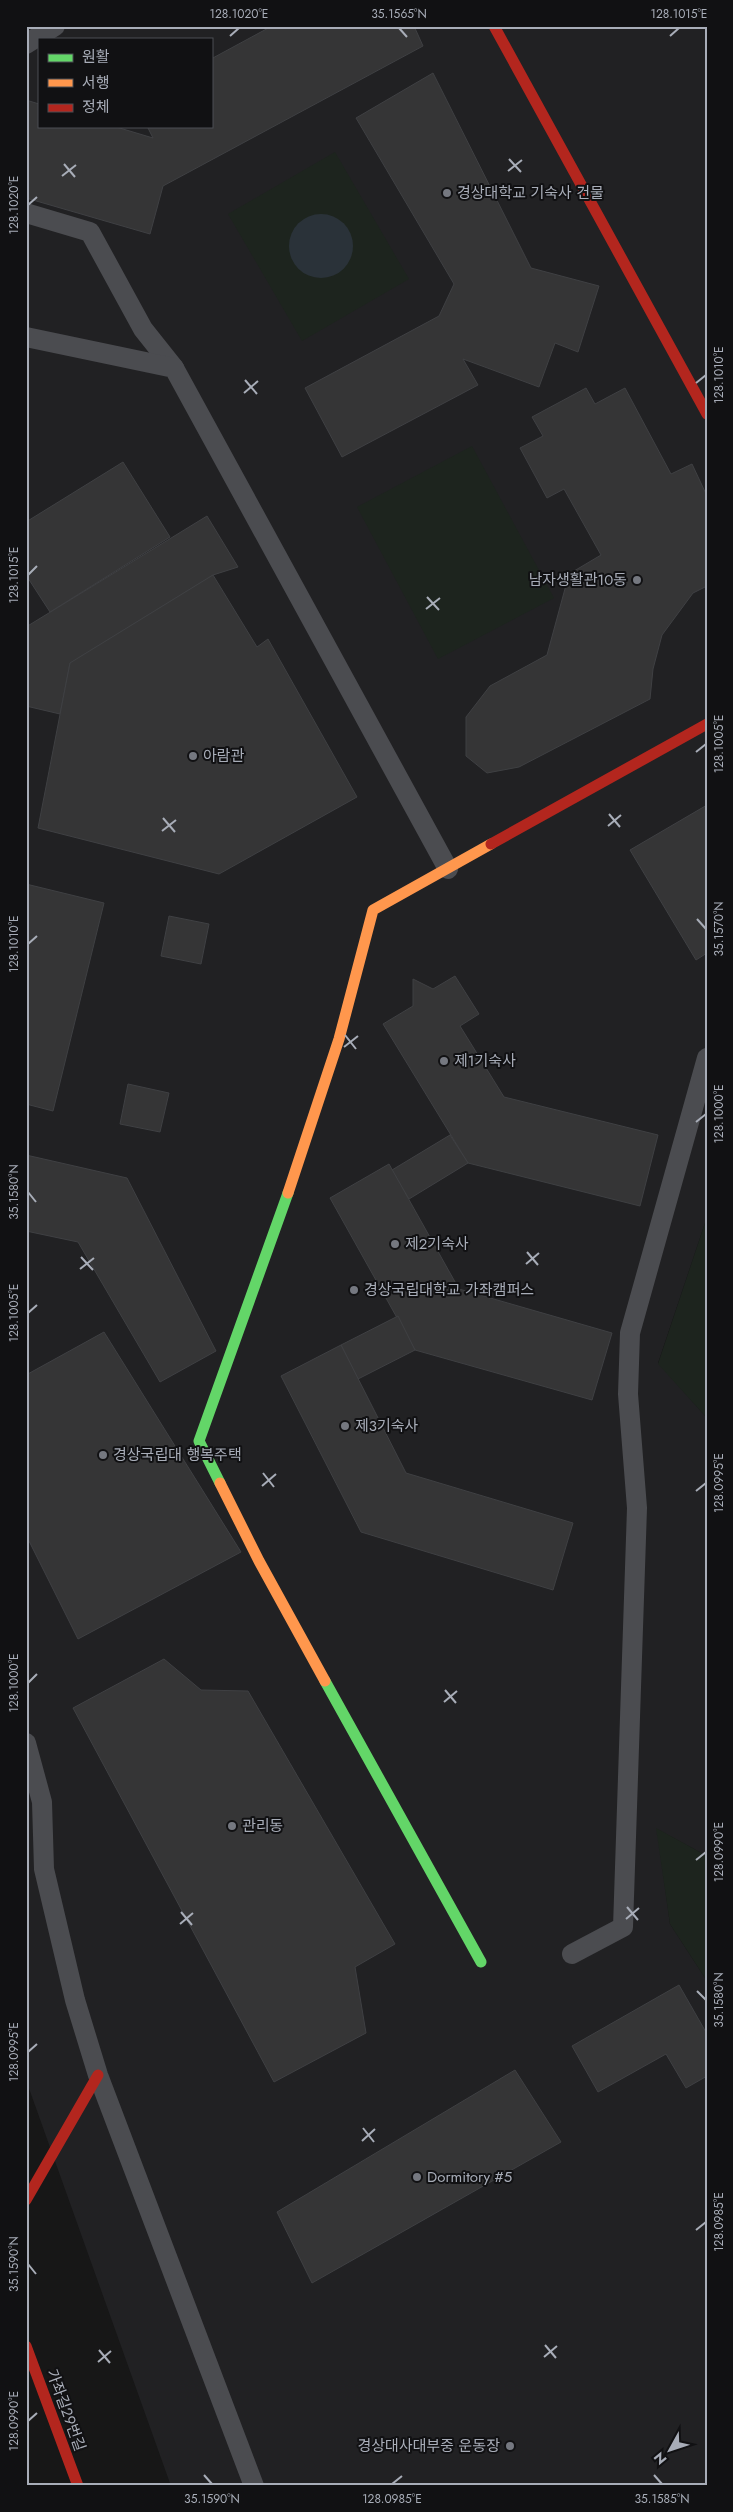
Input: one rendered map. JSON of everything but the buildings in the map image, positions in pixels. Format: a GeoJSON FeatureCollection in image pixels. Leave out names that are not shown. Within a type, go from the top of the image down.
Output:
{"type":"FeatureCollection","features":[{"type":"Feature","properties":{"kind":"street"},"geometry":{"type":"LineString","coordinates":[[494,26],[707,414]]}},
{"type":"Feature","properties":{"kind":"street"},"geometry":{"type":"LineString","coordinates":[[481,1962],[259,1561],[199,1441],[287,1197],[339,1039],[373,910],[707,724]]}},
{"type":"Feature","properties":{"kind":"street"},"geometry":{"type":"LineString","coordinates":[[26,2200],[98,2075]]}},
{"type":"Feature","properties":{"kind":"street","name":"가좌길29번길"},"geometry":{"type":"LineString","coordinates":[[26,2346],[78,2486]]}},
{"type":"Feature","properties":{"kind":"lane"},"geometry":{"type":"LineString","coordinates":[[26,44],[55,26]]}},
{"type":"Feature","properties":{"kind":"lane"},"geometry":{"type":"LineString","coordinates":[[26,213],[90,232],[144,330],[174,368],[448,868]]}},
{"type":"Feature","properties":{"kind":"lane"},"geometry":{"type":"LineString","coordinates":[[26,337],[174,368]]}},
{"type":"Feature","properties":{"kind":"lane"},"geometry":{"type":"LineString","coordinates":[[572,1954],[623,1927],[637,1508],[628,1394],[630,1333],[707,1058]]}},
{"type":"Feature","properties":{"kind":"lane"},"geometry":{"type":"LineString","coordinates":[[26,1743],[42,1802],[44,1869],[75,2000],[98,2075],[254,2486]]}},
{"type":"Feature","properties":{"kind":"shaded area","name":"경상국립대학교 가좌캠퍼스"},"geometry":{"type":"Polygon","coordinates":[[[26,26],[707,26],[707,1217],[658,1363],[707,1418],[707,1856],[657,1829],[670,1924],[707,1981],[707,2486],[171,2486],[26,2080],[26,26]]]}},
{"type":"Feature","properties":{"kind":"shaded area"},"geometry":{"type":"Polygon","coordinates":[[[335,152],[409,279],[302,341],[228,214],[335,152]]]}},
{"type":"Feature","properties":{"kind":"shaded area"},"geometry":{"type":"Polygon","coordinates":[[[321,214],[339,220],[347,228],[353,246],[347,264],[339,272],[321,278],[303,272],[295,264],[289,246],[295,228],[303,220],[321,214]]]}},
{"type":"Feature","properties":{"kind":"shaded area"},"geometry":{"type":"Polygon","coordinates":[[[472,446],[554,598],[438,659],[357,507],[472,446]]]}},
{"type":"Feature","properties":{"kind":"shaded area"},"geometry":{"type":"Polygon","coordinates":[[[707,1217],[707,1418],[658,1364],[707,1217]]]}},
{"type":"Feature","properties":{"kind":"shaded area"},"geometry":{"type":"Polygon","coordinates":[[[656,1828],[707,1856],[707,1981],[670,1924],[656,1828]]]}},
{"type":"Feature","properties":{"kind":"traffic: fast"},"geometry":{"type":"LineString","coordinates":[[220,1483],[199,1441],[288,1193]]}},
{"type":"Feature","properties":{"kind":"traffic: fast"},"geometry":{"type":"LineString","coordinates":[[325,1681],[481,1962]]}},
{"type":"Feature","properties":{"kind":"traffic: slow"},"geometry":{"type":"LineString","coordinates":[[288,1193],[339,1039],[373,910],[491,844]]}},
{"type":"Feature","properties":{"kind":"traffic: slow"},"geometry":{"type":"LineString","coordinates":[[220,1483],[259,1561],[325,1681]]}},
{"type":"Feature","properties":{"kind":"traffic: jam"},"geometry":{"type":"LineString","coordinates":[[494,26],[707,414]]}},
{"type":"Feature","properties":{"kind":"traffic: jam"},"geometry":{"type":"LineString","coordinates":[[491,844],[707,724]]}},
{"type":"Feature","properties":{"kind":"traffic: jam"},"geometry":{"type":"LineString","coordinates":[[26,2200],[98,2075]]}},
{"type":"Feature","properties":{"kind":"traffic: jam"},"geometry":{"type":"LineString","coordinates":[[26,2346],[78,2486]]}},
{"type":"Feature","properties":{"kind":"place","name":"경상대학교 기숙사 건물"},"geometry":{"type":"Point","coordinates":[447,193]}},
{"type":"Feature","properties":{"kind":"place","name":"남자생활관10동"},"geometry":{"type":"Point","coordinates":[637,580]}},
{"type":"Feature","properties":{"kind":"place","name":"아람관"},"geometry":{"type":"Point","coordinates":[193,756]}},
{"type":"Feature","properties":{"kind":"place","name":"제1기숙사"},"geometry":{"type":"Point","coordinates":[444,1061]}},
{"type":"Feature","properties":{"kind":"place","name":"제2기숙사"},"geometry":{"type":"Point","coordinates":[395,1244]}},
{"type":"Feature","properties":{"kind":"place","name":"경상국립대학교 가좌캠퍼스"},"geometry":{"type":"Point","coordinates":[354,1290]}},
{"type":"Feature","properties":{"kind":"place","name":"제3기숙사"},"geometry":{"type":"Point","coordinates":[345,1426]}},
{"type":"Feature","properties":{"kind":"place","name":"경상국립대 행복주택"},"geometry":{"type":"Point","coordinates":[103,1455]}},
{"type":"Feature","properties":{"kind":"place","name":"관리동"},"geometry":{"type":"Point","coordinates":[232,1826]}},
{"type":"Feature","properties":{"kind":"place","name":"Dormitory #5"},"geometry":{"type":"Point","coordinates":[417,2177]}},
{"type":"Feature","properties":{"kind":"place","name":"경상대사대부중 운동장"},"geometry":{"type":"Point","coordinates":[510,2446]}}]}
